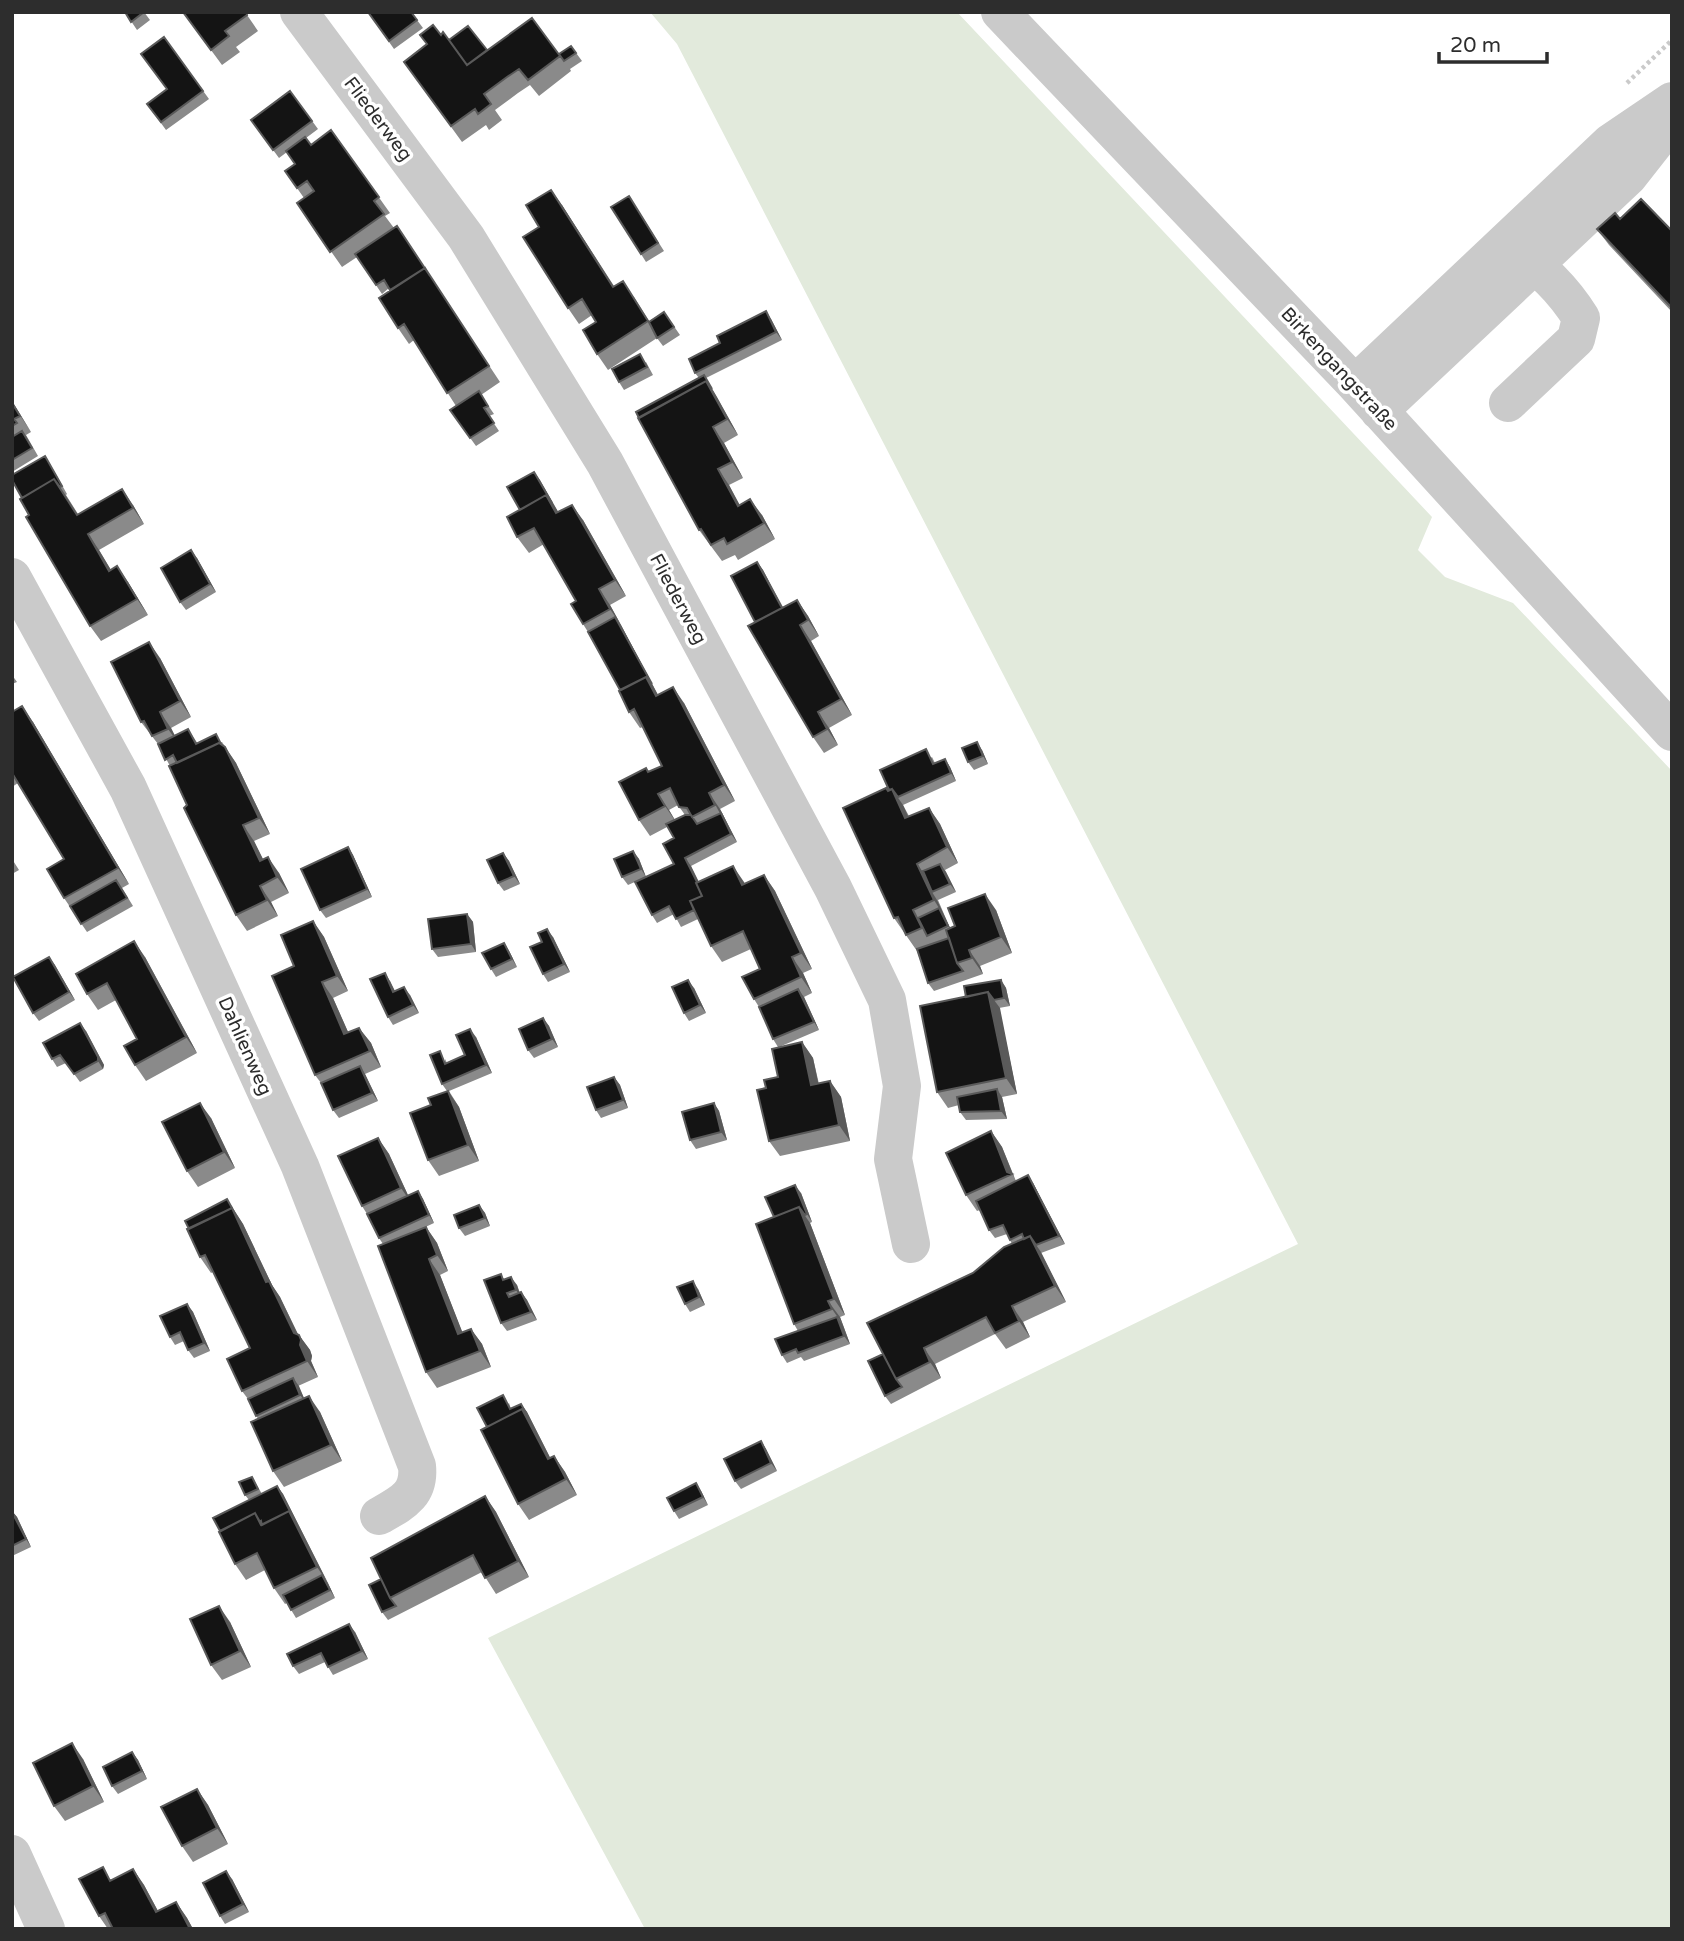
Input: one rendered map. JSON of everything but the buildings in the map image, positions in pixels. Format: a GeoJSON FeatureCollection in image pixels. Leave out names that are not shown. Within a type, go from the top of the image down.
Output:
{"type":"FeatureCollection","features":[{"type":"Feature","properties":{"kind":"street","name":"Fliederweg"},"geometry":{"type":"LineString","coordinates":[[299,12],[466,237],[605,463],[833,888],[887,1000],[902,1086],[893,1159],[911,1244]]}},
{"type":"Feature","properties":{"kind":"street","name":"Birkengangstraße"},"geometry":{"type":"LineString","coordinates":[[1000,12],[1367,397],[1672,732]]}},
{"type":"Feature","properties":{"kind":"street"},"geometry":{"type":"LineString","coordinates":[[1367,397],[1484,264],[1610,143],[1672,101]]}},
{"type":"Feature","properties":{"kind":"street"},"geometry":{"type":"LineString","coordinates":[[1367,397],[1535,266],[1635,170],[1672,121]]}},
{"type":"Feature","properties":{"kind":"street"},"geometry":{"type":"LineString","coordinates":[[1484,264],[1508,256],[1521,257],[1535,266],[1575,308],[1581,318],[1576,339],[1508,403]]}},
{"type":"Feature","properties":{"kind":"street","name":"Dahlienweg"},"geometry":{"type":"LineString","coordinates":[[12,577],[128,788],[305,1179],[417,1466],[415,1489],[406,1501],[379,1516]]}},
{"type":"Feature","properties":{"kind":"street"},"geometry":{"type":"LineString","coordinates":[[16,1871],[47,1929]]}},
{"type":"Feature","properties":{"kind":"shaded area"},"geometry":{"type":"Polygon","coordinates":[[[650,12],[957,12],[1432,517],[1418,550],[1445,577],[1513,603],[1672,771],[1672,1929],[645,1929],[488,1638],[1298,1244],[677,44],[650,12]]]}}]}
